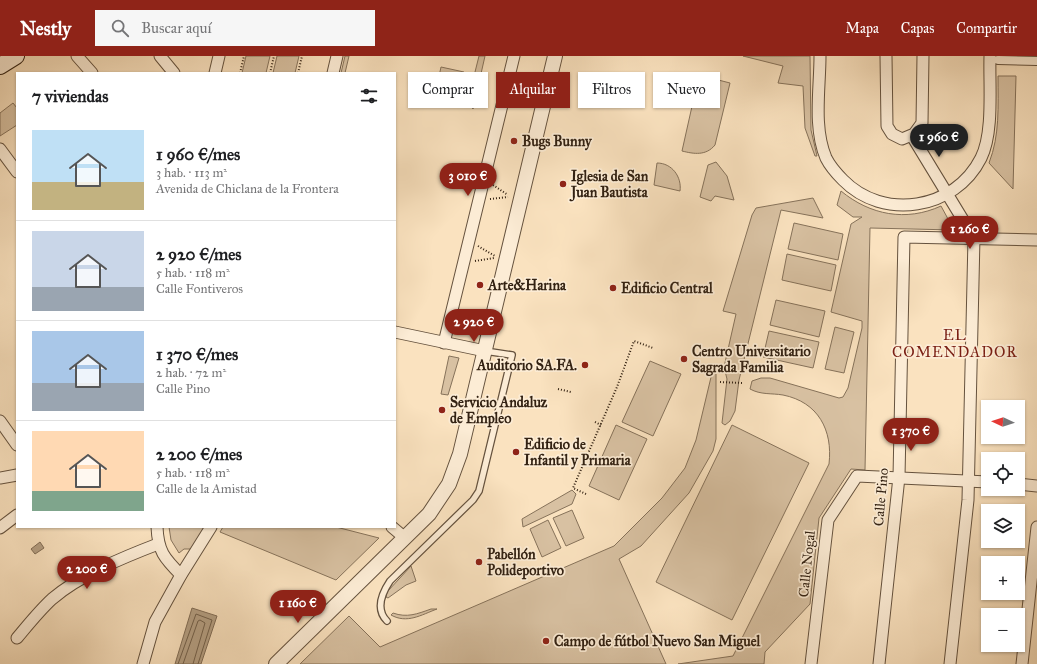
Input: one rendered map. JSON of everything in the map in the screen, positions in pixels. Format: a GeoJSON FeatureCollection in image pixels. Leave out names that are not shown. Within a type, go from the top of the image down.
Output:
{"type":"FeatureCollection","features":[{"type":"Feature","properties":{"kind":"main road"},"geometry":{"type":"LineString","coordinates":[[0,66],[14,56]]}},
{"type":"Feature","properties":{"kind":"street"},"geometry":{"type":"LineString","coordinates":[[77,56],[91,72]]}},
{"type":"Feature","properties":{"kind":"street"},"geometry":{"type":"LineString","coordinates":[[160,56],[173,72]]}},
{"type":"Feature","properties":{"kind":"street"},"geometry":{"type":"LineString","coordinates":[[215,72],[219,56]]}},
{"type":"Feature","properties":{"kind":"street"},"geometry":{"type":"LineString","coordinates":[[333,72],[337,56]]}},
{"type":"Feature","properties":{"kind":"street"},"geometry":{"type":"LineString","coordinates":[[444,343],[514,56]]}},
{"type":"Feature","properties":{"kind":"street"},"geometry":{"type":"LineString","coordinates":[[276,664],[405,538],[436,505],[451,479],[460,454],[555,56]]}},
{"type":"Feature","properties":{"kind":"street"},"geometry":{"type":"LineString","coordinates":[[820,56],[819,126],[821,140],[827,160],[841,178],[861,194],[871,200],[891,205],[917,204],[947,192],[954,188],[974,170],[984,150],[988,130],[994,58],[1037,61]]}},
{"type":"Feature","properties":{"kind":"street"},"geometry":{"type":"LineString","coordinates":[[886,56],[886,126],[897,138],[907,138],[912,136],[922,123],[923,56]]}},
{"type":"Feature","properties":{"kind":"street"},"geometry":{"type":"LineString","coordinates":[[912,136],[974,238],[969,481],[950,664]]}},
{"type":"Feature","properties":{"kind":"street"},"geometry":{"type":"LineString","coordinates":[[0,149],[16,171]]}},
{"type":"Feature","properties":{"kind":"street","name":"Calle Pino"},"geometry":{"type":"LineString","coordinates":[[879,664],[899,477],[904,237],[974,238]]}},
{"type":"Feature","properties":{"kind":"street"},"geometry":{"type":"LineString","coordinates":[[974,238],[1037,240]]}},
{"type":"Feature","properties":{"kind":"street"},"geometry":{"type":"LineString","coordinates":[[396,332],[485,350]]}},
{"type":"Feature","properties":{"kind":"street"},"geometry":{"type":"LineString","coordinates":[[0,421],[16,445]]}},
{"type":"Feature","properties":{"kind":"street"},"geometry":{"type":"LineString","coordinates":[[0,478],[16,475]]}},
{"type":"Feature","properties":{"kind":"street","name":"Calle Nogal"},"geometry":{"type":"LineString","coordinates":[[811,664],[828,520],[857,476],[899,477]]}},
{"type":"Feature","properties":{"kind":"street"},"geometry":{"type":"LineString","coordinates":[[899,477],[981,482]]}},
{"type":"Feature","properties":{"kind":"street"},"geometry":{"type":"LineString","coordinates":[[1025,485],[1037,486]]}},
{"type":"Feature","properties":{"kind":"street"},"geometry":{"type":"LineString","coordinates":[[0,528],[16,516]]}},
{"type":"Feature","properties":{"kind":"street"},"geometry":{"type":"LineString","coordinates":[[1022,664],[1037,527]]}},
{"type":"Feature","properties":{"kind":"street"},"geometry":{"type":"LineString","coordinates":[[157,528],[158,544],[162,554],[181,575]]}},
{"type":"Feature","properties":{"kind":"street"},"geometry":{"type":"LineString","coordinates":[[143,664],[155,622],[181,575],[210,528]]}},
{"type":"Feature","properties":{"kind":"street"},"geometry":{"type":"LineString","coordinates":[[393,528],[405,538]]}},
{"type":"Feature","properties":{"kind":"street"},"geometry":{"type":"LineString","coordinates":[[17,638],[52,599],[72,585],[129,556],[158,544]]}},
{"type":"Feature","properties":{"kind":"lane"},"geometry":{"type":"LineString","coordinates":[[387,621],[382,616],[381,604],[385,589],[390,581],[473,500],[479,491],[512,355],[485,350]]}},
{"type":"Feature","properties":{"kind":"path"},"geometry":{"type":"LineString","coordinates":[[240,72],[244,56]]}},
{"type":"Feature","properties":{"kind":"path"},"geometry":{"type":"LineString","coordinates":[[270,72],[274,56]]}},
{"type":"Feature","properties":{"kind":"path"},"geometry":{"type":"LineString","coordinates":[[298,72],[302,56]]}},
{"type":"Feature","properties":{"kind":"path"},"geometry":{"type":"LineString","coordinates":[[479,200],[512,197],[484,180]]}},
{"type":"Feature","properties":{"kind":"path"},"geometry":{"type":"LineString","coordinates":[[464,262],[498,257],[469,241]]}},
{"type":"Feature","properties":{"kind":"path"},"geometry":{"type":"LineString","coordinates":[[586,494],[573,488],[618,387],[634,341],[653,348]]}},
{"type":"Feature","properties":{"kind":"path"},"geometry":{"type":"LineString","coordinates":[[720,382],[742,383]]}},
{"type":"Feature","properties":{"kind":"path"},"geometry":{"type":"LineString","coordinates":[[558,389],[571,392]]}},
{"type":"Feature","properties":{"kind":"path"},"geometry":{"type":"LineString","coordinates":[[594,422],[601,425]]}},
{"type":"Feature","properties":{"kind":"shaded area"},"geometry":{"type":"Polygon","coordinates":[[[246,56],[270,56],[266,72],[242,72],[246,56]]]}},
{"type":"Feature","properties":{"kind":"shaded area"},"geometry":{"type":"Polygon","coordinates":[[[277,56],[299,56],[295,72],[273,72],[277,56]]]}},
{"type":"Feature","properties":{"kind":"shaded area"},"geometry":{"type":"Polygon","coordinates":[[[345,56],[349,56],[345,72],[341,72],[345,56]]]}},
{"type":"Feature","properties":{"kind":"shaded area"},"geometry":{"type":"Polygon","coordinates":[[[479,56],[485,56],[481,72],[475,72],[479,56]]]}},
{"type":"Feature","properties":{"kind":"shaded area"},"geometry":{"type":"Polygon","coordinates":[[[743,56],[810,56],[811,130],[817,156],[815,156],[805,128],[803,86],[778,83],[783,66],[743,56]]]}},
{"type":"Feature","properties":{"kind":"shaded area"},"geometry":{"type":"Polygon","coordinates":[[[441,67],[464,72],[440,72],[441,67]]]}},
{"type":"Feature","properties":{"kind":"shaded area"},"geometry":{"type":"Polygon","coordinates":[[[998,76],[1016,76],[1013,189],[989,163],[993,152],[997,131],[998,76]]]}},
{"type":"Feature","properties":{"kind":"shaded area"},"geometry":{"type":"Polygon","coordinates":[[[720,80],[730,83],[715,145],[704,153],[682,151],[692,108],[720,108],[720,80]]]}},
{"type":"Feature","properties":{"kind":"shaded area"},"geometry":{"type":"Polygon","coordinates":[[[13,103],[16,107],[16,126],[0,136],[0,113],[13,103]]]}},
{"type":"Feature","properties":{"kind":"shaded area"},"geometry":{"type":"Polygon","coordinates":[[[716,162],[727,176],[734,200],[715,196],[711,201],[700,197],[708,165],[716,162]]]}},
{"type":"Feature","properties":{"kind":"shaded area"},"geometry":{"type":"Polygon","coordinates":[[[657,163],[667,165],[675,172],[678,176],[680,191],[654,185],[657,163]]]}},
{"type":"Feature","properties":{"kind":"shaded area"},"geometry":{"type":"Polygon","coordinates":[[[841,191],[864,206],[889,214],[915,214],[941,206],[954,230],[870,228],[865,470],[851,469],[819,518],[810,604],[765,652],[764,664],[678,664],[733,656],[829,464],[830,452],[825,429],[821,419],[814,411],[806,404],[795,399],[783,395],[766,394],[750,389],[752,381],[761,378],[770,378],[839,398],[843,397],[848,388],[862,328],[862,321],[831,312],[851,224],[862,217],[853,217],[837,205],[841,191]]]}},
{"type":"Feature","properties":{"kind":"shaded area"},"geometry":{"type":"Polygon","coordinates":[[[813,198],[823,218],[781,210],[739,380],[735,411],[730,421],[725,425],[722,423],[727,379],[724,367],[736,314],[723,311],[752,215],[756,208],[813,198]]]}},
{"type":"Feature","properties":{"kind":"shaded area"},"geometry":{"type":"Polygon","coordinates":[[[794,223],[843,234],[838,260],[788,249],[794,223]]]}},
{"type":"Feature","properties":{"kind":"shaded area"},"geometry":{"type":"Polygon","coordinates":[[[787,254],[836,265],[831,291],[782,280],[787,254]]]}},
{"type":"Feature","properties":{"kind":"shaded area"},"geometry":{"type":"Polygon","coordinates":[[[776,300],[825,311],[819,337],[770,325],[776,300]]]}},
{"type":"Feature","properties":{"kind":"shaded area"},"geometry":{"type":"Polygon","coordinates":[[[835,327],[854,332],[844,373],[825,369],[835,327]]]}},
{"type":"Feature","properties":{"kind":"shaded area"},"geometry":{"type":"Polygon","coordinates":[[[769,331],[819,342],[813,368],[763,357],[769,331]]]}},
{"type":"Feature","properties":{"kind":"shaded area"},"geometry":{"type":"Polygon","coordinates":[[[449,356],[459,358],[448,395],[441,394],[449,356]]]}},
{"type":"Feature","properties":{"kind":"shaded area"},"geometry":{"type":"Polygon","coordinates":[[[650,361],[681,374],[653,436],[622,422],[650,361]]]}},
{"type":"Feature","properties":{"kind":"shaded area"},"geometry":{"type":"Polygon","coordinates":[[[714,372],[716,374],[716,439],[713,451],[689,493],[641,546],[619,559],[666,664],[300,664],[349,616],[380,647],[614,546],[662,498],[685,468],[696,440],[712,373],[714,372]]]}},
{"type":"Feature","properties":{"kind":"shaded area"},"geometry":{"type":"Polygon","coordinates":[[[616,425],[647,439],[619,500],[589,486],[616,425]]]}},
{"type":"Feature","properties":{"kind":"shaded area"},"geometry":{"type":"Polygon","coordinates":[[[732,425],[809,463],[732,620],[656,582],[732,425]]]}},
{"type":"Feature","properties":{"kind":"shaded area"},"geometry":{"type":"Polygon","coordinates":[[[572,490],[576,494],[572,504],[523,527],[522,519],[572,490]]]}},
{"type":"Feature","properties":{"kind":"shaded area"},"geometry":{"type":"Polygon","coordinates":[[[572,510],[584,538],[566,546],[553,518],[572,510]]]}},
{"type":"Feature","properties":{"kind":"shaded area"},"geometry":{"type":"Polygon","coordinates":[[[548,520],[561,548],[542,557],[530,529],[548,520]]]}},
{"type":"Feature","properties":{"kind":"shaded area"},"geometry":{"type":"Polygon","coordinates":[[[169,528],[204,528],[195,544],[190,549],[184,549],[179,553],[171,540],[169,528]]]}},
{"type":"Feature","properties":{"kind":"shaded area"},"geometry":{"type":"Polygon","coordinates":[[[222,528],[340,528],[379,538],[336,580],[220,532],[222,528]]]}},
{"type":"Feature","properties":{"kind":"shaded area"},"geometry":{"type":"Polygon","coordinates":[[[411,566],[416,581],[406,585],[388,598],[386,597],[387,592],[411,566]]]}},
{"type":"Feature","properties":{"kind":"shaded area"},"geometry":{"type":"Polygon","coordinates":[[[431,609],[437,609],[408,619],[397,618],[391,615],[393,613],[412,615],[431,609]]]}},
{"type":"Feature","properties":{"kind":"water"},"geometry":{"type":"Polygon","coordinates":[[[40,542],[44,548],[35,554],[31,549],[40,542]]]}},
{"type":"Feature","properties":{"kind":"water"},"geometry":{"type":"Polygon","coordinates":[[[192,608],[217,616],[201,664],[175,664],[192,608]]]}},
{"type":"Feature","properties":{"kind":"place","name":"Bugs Bunny"},"geometry":{"type":"Point","coordinates":[514,141]}},
{"type":"Feature","properties":{"kind":"place","name":"Iglesia de San Juan Bautista"},"geometry":{"type":"Point","coordinates":[563,184]}},
{"type":"Feature","properties":{"kind":"place","name":"Arte&Harina"},"geometry":{"type":"Point","coordinates":[480,285]}},
{"type":"Feature","properties":{"kind":"place","name":"Edificio Central"},"geometry":{"type":"Point","coordinates":[613,288]}},
{"type":"Feature","properties":{"kind":"place","name":"Centro Universitario Sagrada Familia"},"geometry":{"type":"Point","coordinates":[684,359]}},
{"type":"Feature","properties":{"kind":"place","name":"Auditorio SA.FA."},"geometry":{"type":"Point","coordinates":[585,365]}},
{"type":"Feature","properties":{"kind":"place","name":"Servicio Andaluz de Empleo"},"geometry":{"type":"Point","coordinates":[442,410]}},
{"type":"Feature","properties":{"kind":"place","name":"Edificio de Infantil y Primaria"},"geometry":{"type":"Point","coordinates":[516,452]}},
{"type":"Feature","properties":{"kind":"place","name":"Pabellón Polideportivo"},"geometry":{"type":"Point","coordinates":[479,562]}},
{"type":"Feature","properties":{"kind":"place","name":"Campo de fútbol Nuevo San Miguel"},"geometry":{"type":"Point","coordinates":[546,641]}},
{"type":"Feature","properties":{"kind":"district","name":"EL COMENDADOR"},"geometry":{"type":"Point","coordinates":[955,344]}}]}
